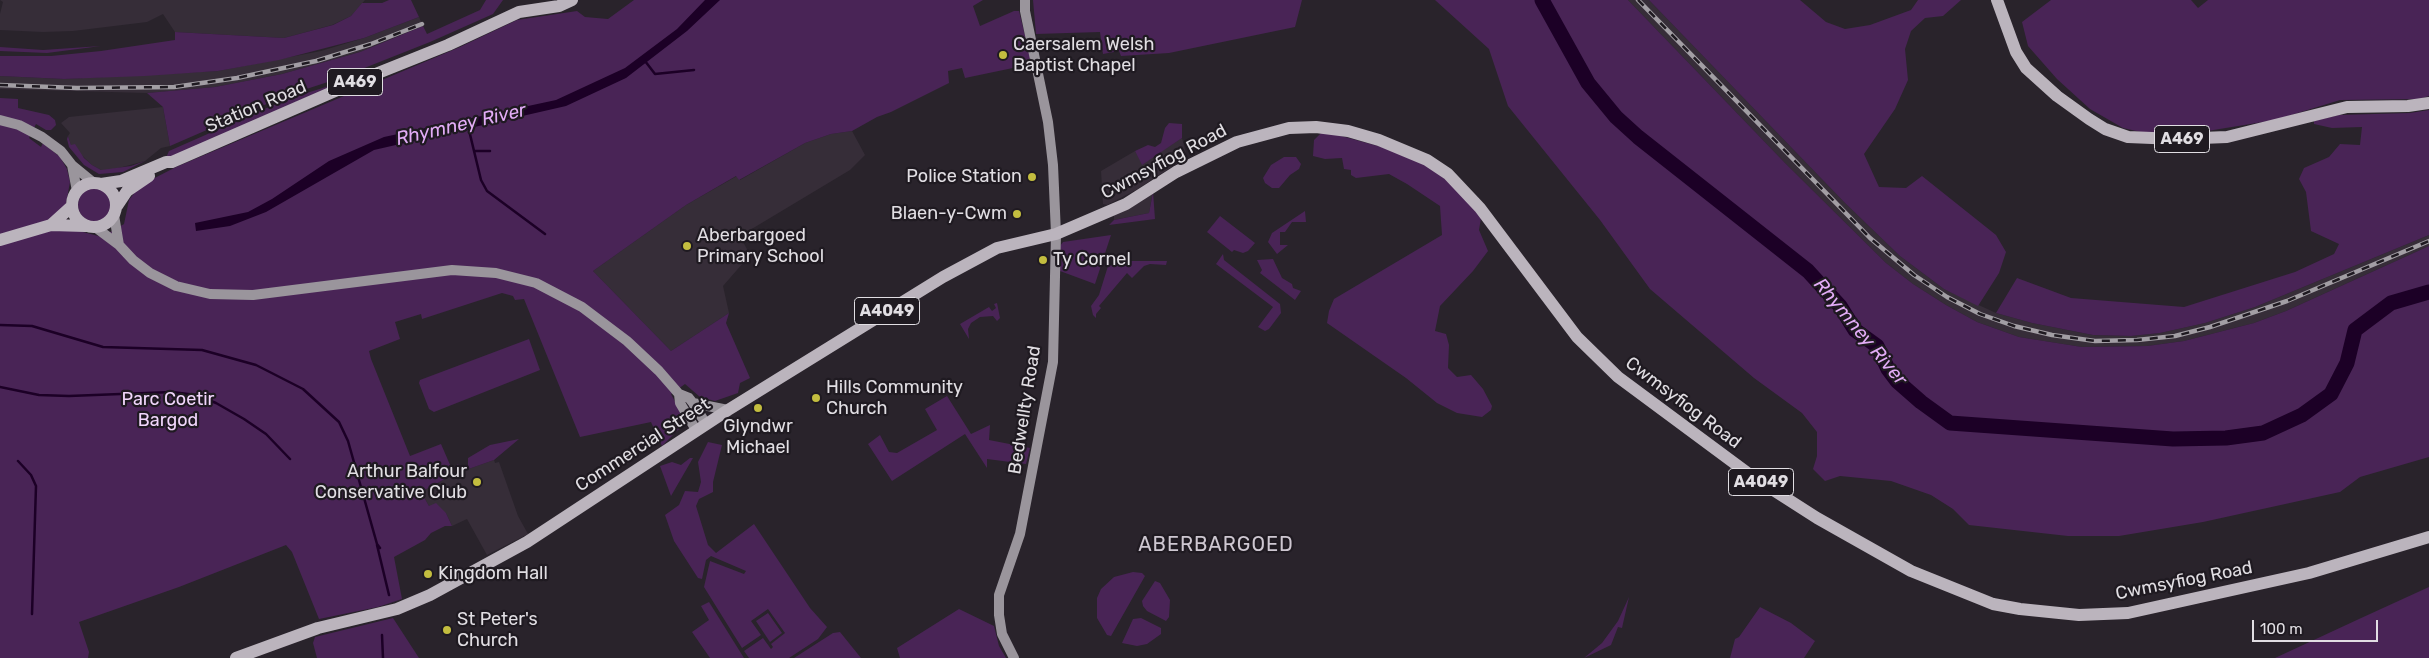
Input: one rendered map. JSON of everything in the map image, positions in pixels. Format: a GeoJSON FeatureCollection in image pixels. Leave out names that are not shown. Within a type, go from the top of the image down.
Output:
{"type":"FeatureCollection","features":[{"type":"Feature","properties":{"kind":"main road","name":"Station Road"},"geometry":{"type":"LineString","coordinates":[[519,12],[530,0]]}},
{"type":"Feature","properties":{"kind":"main road","name":"Station Road"},"geometry":{"type":"LineString","coordinates":[[97,184],[121,181],[166,162],[172,162],[358,81],[448,45],[519,12],[547,3],[565,4],[572,0]]}},
{"type":"Feature","properties":{"kind":"main road","name":"A469"},"geometry":{"type":"LineString","coordinates":[[1997,0],[2016,52],[2026,68],[2057,96],[2089,119],[2110,132],[2128,138],[2227,137],[2347,107],[2408,106],[2429,103]]}},
{"type":"Feature","properties":{"kind":"main road","name":"Cwmsyfiog Road"},"geometry":{"type":"LineString","coordinates":[[1056,234],[1126,204],[1176,172],[1238,142],[1289,128],[1316,127],[1348,131],[1406,150],[1448,174],[1480,208],[1541,291],[1586,346],[1618,377],[1690,432],[1752,477],[1817,518],[1911,571],[1993,604],[2020,610],[2079,615],[2128,613],[2309,573],[2429,537]]}},
{"type":"Feature","properties":{"kind":"main road","name":"Station Road"},"geometry":{"type":"LineString","coordinates":[[115,211],[133,186],[168,167],[172,162]]}},
{"type":"Feature","properties":{"kind":"main road","name":"A469"},"geometry":{"type":"LineString","coordinates":[[77,191],[83,186],[97,184]]}},
{"type":"Feature","properties":{"kind":"main road"},"geometry":{"type":"LineString","coordinates":[[97,184],[111,190],[116,201],[115,211]]}},
{"type":"Feature","properties":{"kind":"main road"},"geometry":{"type":"LineString","coordinates":[[51,225],[72,206],[77,191]]}},
{"type":"Feature","properties":{"kind":"main road"},"geometry":{"type":"LineString","coordinates":[[72,206],[77,218],[90,226]]}},
{"type":"Feature","properties":{"kind":"main road","name":"A469"},"geometry":{"type":"LineString","coordinates":[[90,226],[107,223],[115,211]]}},
{"type":"Feature","properties":{"kind":"main road"},"geometry":{"type":"LineString","coordinates":[[0,240],[51,225],[90,226]]}},
{"type":"Feature","properties":{"kind":"main road","name":"Commercial Street"},"geometry":{"type":"LineString","coordinates":[[236,658],[318,628],[397,609],[430,595],[527,542],[653,461],[701,427],[969,261],[999,247],[1056,234]]}},
{"type":"Feature","properties":{"kind":"street","name":"Bedwellty Road"},"geometry":{"type":"LineString","coordinates":[[1014,658],[1002,634],[999,595],[1020,534],[1053,362],[1056,234],[1053,165],[1048,122],[1025,11],[1025,0]]}},
{"type":"Feature","properties":{"kind":"street"},"geometry":{"type":"LineString","coordinates":[[0,120],[33,131],[56,147],[72,166],[97,184]]}},
{"type":"Feature","properties":{"kind":"street"},"geometry":{"type":"LineString","coordinates":[[72,166],[77,191]]}},
{"type":"Feature","properties":{"kind":"street"},"geometry":{"type":"LineString","coordinates":[[115,211],[119,245]]}},
{"type":"Feature","properties":{"kind":"street"},"geometry":{"type":"LineString","coordinates":[[90,226],[119,245],[133,260],[150,273],[176,286],[210,294],[262,294],[452,270],[475,270],[516,278],[548,289],[582,307],[605,323],[660,371],[679,394],[693,402],[701,427]]}},
{"type":"Feature","properties":{"kind":"street"},"geometry":{"type":"LineString","coordinates":[[679,394],[680,403],[701,427]]}},
{"type":"Feature","properties":{"kind":"street"},"geometry":{"type":"LineString","coordinates":[[693,402],[728,410]]}},
{"type":"Feature","properties":{"kind":"shaded area"},"geometry":{"type":"Polygon","coordinates":[[[0,0],[365,0],[351,16],[332,25],[284,38],[175,32],[163,14],[147,22],[73,31],[0,30],[0,14],[3,2],[0,0]]]}},
{"type":"Feature","properties":{"kind":"shaded area"},"geometry":{"type":"Polygon","coordinates":[[[1628,0],[1649,0],[1845,203],[1900,256],[1944,289],[1996,313],[2032,323],[2093,335],[2131,336],[2160,333],[2205,323],[2255,307],[2429,235],[2429,246],[2286,311],[2254,323],[2184,341],[2147,346],[2082,347],[2019,337],[1977,322],[1946,305],[1913,284],[1886,263],[1785,163],[1628,0]]]}},
{"type":"Feature","properties":{"kind":"shaded area"},"geometry":{"type":"Polygon","coordinates":[[[419,17],[423,26],[360,52],[282,74],[215,87],[147,93],[0,89],[0,76],[64,79],[218,71],[321,51],[364,38],[419,17]]]}},
{"type":"Feature","properties":{"kind":"shaded area"},"geometry":{"type":"Polygon","coordinates":[[[163,107],[170,146],[161,148],[145,161],[111,170],[101,170],[92,165],[71,145],[68,136],[70,133],[61,123],[69,117],[163,107]]]}},
{"type":"Feature","properties":{"kind":"shaded area","name":"Aberbargoed Primary School"},"geometry":{"type":"Polygon","coordinates":[[[852,131],[865,155],[850,170],[740,236],[750,255],[723,286],[729,313],[671,351],[593,271],[686,205],[737,176],[740,180],[805,143],[831,134],[852,131]]]}},
{"type":"Feature","properties":{"kind":"shaded area"},"geometry":{"type":"Polygon","coordinates":[[[1182,138],[1187,157],[1136,190],[1107,205],[1103,204],[1101,171],[1135,151],[1142,164],[1182,138]]]}},
{"type":"Feature","properties":{"kind":"shaded area"},"geometry":{"type":"Polygon","coordinates":[[[1153,192],[1149,213],[1114,220],[1114,215],[1153,192]]]}},
{"type":"Feature","properties":{"kind":"shaded area"},"geometry":{"type":"Polygon","coordinates":[[[494,460],[495,463],[499,462],[518,516],[528,534],[487,555],[467,519],[452,526],[446,513],[429,506],[421,492],[454,474],[494,460]]]}},
{"type":"Feature","properties":{"kind":"green space"},"geometry":{"type":"Polygon","coordinates":[[[389,0],[411,0],[419,17],[364,38],[279,60],[218,71],[145,76],[64,79],[0,76],[0,56],[51,56],[101,51],[175,40],[175,32],[284,38],[333,25],[351,16],[362,3],[382,3],[389,0]]]}},
{"type":"Feature","properties":{"kind":"green space"},"geometry":{"type":"Polygon","coordinates":[[[486,0],[503,0],[493,14],[430,42],[334,80],[285,96],[170,146],[163,107],[147,93],[215,87],[282,74],[360,52],[423,26],[427,34],[480,10],[486,0]]]}},
{"type":"Feature","properties":{"kind":"green space","name":"Parc Coetir Bargod"},"geometry":{"type":"Polygon","coordinates":[[[634,0],[983,0],[973,6],[980,26],[1014,11],[1019,11],[1032,64],[965,78],[962,68],[948,71],[949,83],[891,112],[877,117],[852,131],[831,134],[805,143],[739,180],[736,176],[686,205],[593,271],[671,351],[729,313],[726,323],[750,378],[740,383],[738,393],[715,401],[700,397],[685,384],[671,394],[682,415],[679,416],[679,429],[662,446],[651,422],[580,437],[524,299],[515,300],[513,296],[502,293],[422,319],[421,314],[395,322],[400,339],[369,351],[371,359],[410,456],[441,444],[454,474],[421,492],[429,506],[436,503],[446,513],[452,526],[445,526],[431,533],[425,540],[394,557],[402,599],[378,607],[319,619],[292,552],[286,545],[179,587],[79,622],[89,652],[88,658],[0,658],[0,98],[18,99],[18,108],[49,115],[55,120],[56,125],[51,130],[46,130],[36,124],[29,138],[41,147],[43,143],[60,157],[67,169],[70,182],[66,204],[67,220],[83,232],[102,237],[124,224],[129,200],[143,184],[176,167],[460,47],[517,20],[577,11],[585,17],[608,19],[634,0]]]}},
{"type":"Feature","properties":{"kind":"green space"},"geometry":{"type":"Polygon","coordinates":[[[1033,0],[1302,0],[1295,27],[1169,53],[1121,56],[1119,51],[1103,54],[1100,32],[1036,34],[1033,0]]]}},
{"type":"Feature","properties":{"kind":"green space"},"geometry":{"type":"Polygon","coordinates":[[[1435,0],[1628,0],[1785,163],[1886,263],[1913,284],[1946,305],[1977,322],[2019,337],[2082,347],[2147,346],[2184,341],[2254,323],[2286,311],[2429,246],[2429,457],[2360,477],[2340,492],[2203,522],[2119,536],[2068,536],[1969,525],[1953,509],[1931,495],[1891,481],[1840,476],[1825,481],[1813,469],[1817,456],[1817,432],[1802,413],[1754,378],[1650,289],[1600,220],[1508,106],[1489,49],[1435,0]]]}},
{"type":"Feature","properties":{"kind":"green space"},"geometry":{"type":"Polygon","coordinates":[[[1649,0],[1800,0],[1826,22],[1845,29],[1870,25],[1911,10],[1918,0],[1961,0],[1943,16],[1925,18],[1911,31],[1905,49],[1908,80],[1895,109],[1864,154],[1879,187],[1906,188],[1922,176],[1996,235],[2006,252],[1999,273],[1978,306],[1944,289],[1900,256],[1845,203],[1649,0]]]}},
{"type":"Feature","properties":{"kind":"green space"},"geometry":{"type":"Polygon","coordinates":[[[2051,0],[2191,0],[2198,8],[2208,0],[2429,0],[2429,96],[2419,99],[2340,100],[2275,120],[2195,133],[2145,133],[2123,128],[2090,109],[2057,79],[2028,46],[2022,22],[2051,0]]]}},
{"type":"Feature","properties":{"kind":"green space"},"geometry":{"type":"Polygon","coordinates":[[[101,46],[47,53],[0,51],[0,47],[43,50],[101,46]]]}},
{"type":"Feature","properties":{"kind":"green space"},"geometry":{"type":"Polygon","coordinates":[[[339,83],[165,160],[169,151],[287,99],[339,83]]]}},
{"type":"Feature","properties":{"kind":"green space"},"geometry":{"type":"Polygon","coordinates":[[[2429,110],[2429,235],[2255,307],[2205,323],[2160,333],[2131,336],[2093,335],[2032,323],[1996,313],[2017,278],[2071,298],[2184,307],[2295,272],[2334,254],[2339,244],[2311,231],[2306,192],[2299,179],[2304,168],[2329,157],[2340,144],[2360,145],[2362,127],[2332,128],[2314,124],[2314,121],[2339,115],[2410,113],[2429,110]]]}},
{"type":"Feature","properties":{"kind":"green space"},"geometry":{"type":"Polygon","coordinates":[[[1169,123],[1182,124],[1182,138],[1142,165],[1135,151],[1148,145],[1155,147],[1161,143],[1165,128],[1169,123]]]}},
{"type":"Feature","properties":{"kind":"green space"},"geometry":{"type":"Polygon","coordinates":[[[1323,131],[1400,152],[1430,167],[1460,191],[1481,218],[1479,230],[1488,251],[1473,271],[1440,306],[1435,331],[1446,334],[1449,345],[1448,368],[1457,377],[1471,375],[1483,389],[1492,406],[1491,410],[1482,417],[1457,413],[1437,403],[1406,378],[1327,323],[1334,299],[1442,235],[1440,206],[1407,184],[1389,174],[1356,178],[1351,175],[1351,170],[1344,169],[1342,158],[1325,159],[1313,156],[1314,140],[1323,131]]]}},
{"type":"Feature","properties":{"kind":"green space"},"geometry":{"type":"Polygon","coordinates":[[[68,136],[71,145],[75,144],[84,158],[101,170],[131,166],[145,161],[123,172],[99,174],[84,165],[69,147],[68,136]]]}},
{"type":"Feature","properties":{"kind":"green space"},"geometry":{"type":"Polygon","coordinates":[[[1284,157],[1296,157],[1301,164],[1299,169],[1290,175],[1279,188],[1272,188],[1265,183],[1263,178],[1271,165],[1284,157]]]}},
{"type":"Feature","properties":{"kind":"green space"},"geometry":{"type":"Polygon","coordinates":[[[95,188],[107,193],[112,205],[107,217],[95,222],[83,217],[78,205],[83,193],[95,188]]]}},
{"type":"Feature","properties":{"kind":"green space"},"geometry":{"type":"Polygon","coordinates":[[[1153,192],[1155,219],[1109,225],[1114,220],[1149,213],[1153,192]]]}},
{"type":"Feature","properties":{"kind":"green space"},"geometry":{"type":"Polygon","coordinates":[[[1305,211],[1306,222],[1292,222],[1285,232],[1280,232],[1280,245],[1288,245],[1277,254],[1268,242],[1272,233],[1305,211]]]}},
{"type":"Feature","properties":{"kind":"green space"},"geometry":{"type":"Polygon","coordinates":[[[1220,216],[1255,243],[1248,251],[1243,253],[1234,250],[1232,252],[1207,232],[1220,216]]]}},
{"type":"Feature","properties":{"kind":"green space"},"geometry":{"type":"Polygon","coordinates":[[[1111,235],[1095,284],[1060,271],[1060,246],[1063,242],[1111,235]]]}},
{"type":"Feature","properties":{"kind":"green space"},"geometry":{"type":"Polygon","coordinates":[[[1223,254],[1224,260],[1280,304],[1281,313],[1269,329],[1265,331],[1258,327],[1273,307],[1216,264],[1223,254]]]}},
{"type":"Feature","properties":{"kind":"green space"},"geometry":{"type":"Polygon","coordinates":[[[1273,259],[1282,278],[1292,284],[1293,288],[1301,291],[1295,300],[1260,273],[1262,270],[1257,260],[1273,259]]]}},
{"type":"Feature","properties":{"kind":"green space"},"geometry":{"type":"Polygon","coordinates":[[[1122,261],[1167,261],[1166,265],[1150,264],[1144,266],[1132,278],[1127,273],[1099,306],[1101,308],[1096,314],[1096,318],[1093,315],[1091,306],[1099,295],[1108,266],[1122,261]]]}},
{"type":"Feature","properties":{"kind":"green space"},"geometry":{"type":"Polygon","coordinates":[[[997,303],[1000,318],[997,321],[993,316],[980,317],[971,323],[968,329],[969,339],[960,324],[989,307],[992,311],[996,308],[994,304],[997,303]]]}},
{"type":"Feature","properties":{"kind":"green space"},"geometry":{"type":"Polygon","coordinates":[[[529,339],[540,370],[434,412],[429,409],[419,383],[420,380],[529,339]]]}},
{"type":"Feature","properties":{"kind":"green space"},"geometry":{"type":"Polygon","coordinates":[[[947,396],[971,434],[990,425],[989,440],[1030,448],[1026,464],[987,459],[987,468],[965,434],[892,481],[868,444],[880,435],[889,452],[897,453],[937,430],[925,409],[947,396]]]}},
{"type":"Feature","properties":{"kind":"green space"},"geometry":{"type":"Polygon","coordinates":[[[519,439],[494,460],[460,472],[457,464],[463,467],[468,465],[468,458],[490,445],[519,439]]]}},
{"type":"Feature","properties":{"kind":"green space"},"geometry":{"type":"Polygon","coordinates":[[[708,442],[722,445],[713,482],[713,492],[699,499],[696,506],[708,545],[716,553],[754,524],[810,608],[827,627],[818,639],[789,658],[749,658],[744,651],[763,638],[771,649],[773,647],[771,644],[785,633],[768,609],[751,621],[761,635],[742,648],[704,587],[710,561],[744,574],[746,571],[711,556],[706,560],[702,579],[698,578],[674,541],[665,515],[679,505],[685,491],[698,492],[701,482],[698,462],[708,442]]]}},
{"type":"Feature","properties":{"kind":"green space"},"geometry":{"type":"Polygon","coordinates":[[[690,458],[693,458],[671,496],[660,466],[672,462],[681,465],[690,458]]]}},
{"type":"Feature","properties":{"kind":"green space"},"geometry":{"type":"Polygon","coordinates":[[[1133,572],[1142,573],[1145,576],[1111,636],[1107,635],[1097,618],[1097,598],[1101,589],[1114,577],[1133,572]]]}},
{"type":"Feature","properties":{"kind":"green space"},"geometry":{"type":"Polygon","coordinates":[[[1155,581],[1160,583],[1170,600],[1169,617],[1166,621],[1147,611],[1143,606],[1142,601],[1155,581]]]}},
{"type":"Feature","properties":{"kind":"green space"},"geometry":{"type":"Polygon","coordinates":[[[2429,587],[2429,658],[2275,658],[2359,619],[2429,587]]]}},
{"type":"Feature","properties":{"kind":"green space"},"geometry":{"type":"Polygon","coordinates":[[[1629,597],[1622,628],[1618,627],[1611,645],[1584,658],[1602,643],[1618,621],[1629,597]]]}},
{"type":"Feature","properties":{"kind":"green space"},"geometry":{"type":"Polygon","coordinates":[[[709,602],[744,658],[710,658],[692,632],[709,620],[701,606],[709,602]]]}},
{"type":"Feature","properties":{"kind":"green space"},"geometry":{"type":"Polygon","coordinates":[[[1760,607],[1791,623],[1815,641],[1804,658],[1730,658],[1735,639],[1739,637],[1760,607]]]}},
{"type":"Feature","properties":{"kind":"green space"},"geometry":{"type":"Polygon","coordinates":[[[959,609],[994,626],[999,646],[1006,658],[900,658],[897,648],[959,609]]]}},
{"type":"Feature","properties":{"kind":"green space"},"geometry":{"type":"Polygon","coordinates":[[[768,613],[782,633],[770,642],[756,621],[768,613]]]}},
{"type":"Feature","properties":{"kind":"green space"},"geometry":{"type":"Polygon","coordinates":[[[393,618],[419,658],[317,658],[313,643],[315,637],[393,618]]]}},
{"type":"Feature","properties":{"kind":"green space"},"geometry":{"type":"Polygon","coordinates":[[[1141,618],[1161,628],[1161,634],[1147,644],[1137,646],[1122,643],[1133,619],[1141,618]]]}},
{"type":"Feature","properties":{"kind":"green space"},"geometry":{"type":"Polygon","coordinates":[[[840,632],[861,658],[794,658],[833,633],[840,632]]]}},
{"type":"Feature","properties":{"kind":"water"},"geometry":{"type":"Polygon","coordinates":[[[705,0],[720,0],[687,31],[626,78],[566,106],[374,150],[266,212],[230,226],[196,231],[195,223],[248,212],[272,199],[329,161],[384,137],[556,100],[625,68],[677,29],[705,0]]]}},
{"type":"Feature","properties":{"kind":"waterway","name":"Rhymney River"},"geometry":{"type":"LineString","coordinates":[[1542,0],[1588,83],[1616,117],[1638,137],[1808,271],[1840,306],[1855,330],[1877,346],[1888,369],[1897,381],[1921,402],[1950,423],[2173,439],[2226,438],[2263,433],[2302,415],[2331,394],[2347,363],[2355,330],[2391,303],[2429,292]]}},
{"type":"Feature","properties":{"kind":"waterway"},"geometry":{"type":"LineString","coordinates":[[645,61],[655,74],[694,70]]}},
{"type":"Feature","properties":{"kind":"waterway"},"geometry":{"type":"LineString","coordinates":[[468,126],[481,180],[487,191],[545,234]]}},
{"type":"Feature","properties":{"kind":"waterway"},"geometry":{"type":"LineString","coordinates":[[474,151],[490,151]]}},
{"type":"Feature","properties":{"kind":"waterway"},"geometry":{"type":"LineString","coordinates":[[0,325],[32,326],[103,347],[202,350],[256,365],[303,389],[339,422],[348,441],[377,544],[380,548]]}},
{"type":"Feature","properties":{"kind":"waterway"},"geometry":{"type":"LineString","coordinates":[[0,387],[39,395],[69,396],[172,392],[196,395],[216,403],[244,419],[266,434],[290,459]]}},
{"type":"Feature","properties":{"kind":"waterway"},"geometry":{"type":"LineString","coordinates":[[18,461],[31,475],[36,486],[32,614]]}},
{"type":"Feature","properties":{"kind":"waterway"},"geometry":{"type":"LineString","coordinates":[[377,545],[389,595]]}},
{"type":"Feature","properties":{"kind":"waterway"},"geometry":{"type":"LineString","coordinates":[[382,635],[383,658]]}},
{"type":"Feature","properties":{"kind":"railway"},"geometry":{"type":"LineString","coordinates":[[1638,0],[1870,238],[1914,275],[1947,297],[1980,314],[2014,326],[2052,335],[2095,341],[2137,340],[2175,336],[2210,327],[2287,301],[2429,241]]}},
{"type":"Feature","properties":{"kind":"railway"},"geometry":{"type":"LineString","coordinates":[[0,85],[77,88],[174,87],[237,78],[316,61],[371,44],[422,24]]}},
{"type":"Feature","properties":{"kind":"place","name":"Caersalem Welsh Baptist Chapel"},"geometry":{"type":"Point","coordinates":[1003,55]}},
{"type":"Feature","properties":{"kind":"place","name":"Police Station"},"geometry":{"type":"Point","coordinates":[1032,177]}},
{"type":"Feature","properties":{"kind":"place","name":"Blaen-y-Cwm"},"geometry":{"type":"Point","coordinates":[1017,214]}},
{"type":"Feature","properties":{"kind":"place","name":"Aberbargoed Primary School"},"geometry":{"type":"Point","coordinates":[687,246]}},
{"type":"Feature","properties":{"kind":"place","name":"Ty Cornel"},"geometry":{"type":"Point","coordinates":[1043,260]}},
{"type":"Feature","properties":{"kind":"place","name":"Hills Community Church"},"geometry":{"type":"Point","coordinates":[816,398]}},
{"type":"Feature","properties":{"kind":"place","name":"Glyndwr Michael"},"geometry":{"type":"Point","coordinates":[758,408]}},
{"type":"Feature","properties":{"kind":"place","name":"Arthur Balfour Conservative Club"},"geometry":{"type":"Point","coordinates":[477,482]}},
{"type":"Feature","properties":{"kind":"place","name":"Kingdom Hall"},"geometry":{"type":"Point","coordinates":[428,574]}},
{"type":"Feature","properties":{"kind":"place","name":"St Peter's Church"},"geometry":{"type":"Point","coordinates":[447,630]}},
{"type":"Feature","properties":{"kind":"district","name":"ABERBARGOED"},"geometry":{"type":"Point","coordinates":[1216,545]}}]}
